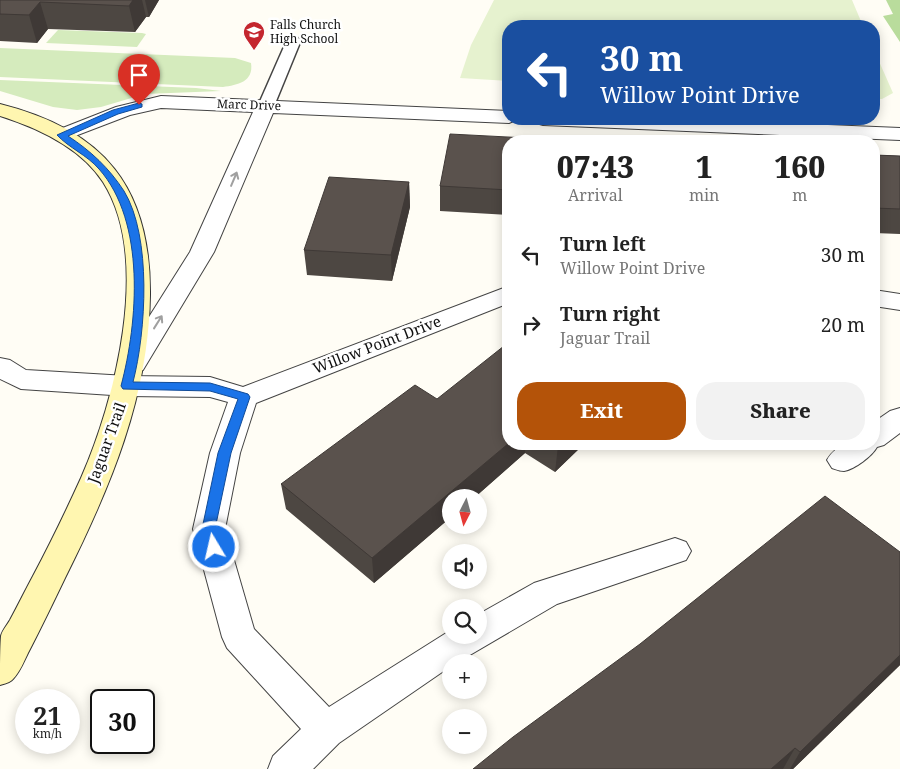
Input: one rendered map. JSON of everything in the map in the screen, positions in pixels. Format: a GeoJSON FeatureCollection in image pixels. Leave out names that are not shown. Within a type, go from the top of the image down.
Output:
{"type":"FeatureCollection","features":[{"type":"Feature","properties":{"kind":"street","name":"Marc Drive"},"geometry":{"type":"LineString","coordinates":[[62,135],[116,112],[139,105],[175,102],[502,117]]}},
{"type":"Feature","properties":{"kind":"street"},"geometry":{"type":"LineString","coordinates":[[130,375],[202,252],[266,106]]}},
{"type":"Feature","properties":{"kind":"street"},"geometry":{"type":"LineString","coordinates":[[0,110],[34,122],[62,135]]}},
{"type":"Feature","properties":{"kind":"street"},"geometry":{"type":"LineString","coordinates":[[685,125],[899,134]]}},
{"type":"Feature","properties":{"kind":"street","name":"Jaguar Trail"},"geometry":{"type":"LineString","coordinates":[[0,669],[76,526],[116,429],[130,375],[139,309],[137,251],[128,211],[120,193],[102,168],[86,152],[62,135]]}},
{"type":"Feature","properties":{"kind":"street","name":"Willow Point Drive"},"geometry":{"type":"LineString","coordinates":[[244,397],[502,297]]}},
{"type":"Feature","properties":{"kind":"street"},"geometry":{"type":"LineString","coordinates":[[880,299],[900,302]]}},
{"type":"Feature","properties":{"kind":"street"},"geometry":{"type":"LineString","coordinates":[[0,367],[20,379],[130,375],[210,387],[244,397],[224,453],[209,529],[239,637],[326,730]]}},
{"type":"Feature","properties":{"kind":"street"},"geometry":{"type":"LineString","coordinates":[[880,433],[900,418]]}},
{"type":"Feature","properties":{"kind":"street"},"geometry":{"type":"LineString","coordinates":[[487,627],[546,593],[675,552]]}},
{"type":"Feature","properties":{"kind":"street"},"geometry":{"type":"LineString","coordinates":[[287,769],[326,730],[458,644]]}},
{"type":"Feature","properties":{"kind":"lane"},"geometry":{"type":"LineString","coordinates":[[266,106],[294,40]]}},
{"type":"Feature","properties":{"kind":"green space"},"geometry":{"type":"Polygon","coordinates":[[[494,0],[852,0],[860,20],[502,20],[502,81],[460,78],[471,45],[494,0]]]}},
{"type":"Feature","properties":{"kind":"green space"},"geometry":{"type":"Polygon","coordinates":[[[886,0],[900,0],[900,42],[883,16],[893,14],[886,0]]]}},
{"type":"Feature","properties":{"kind":"green space"},"geometry":{"type":"Polygon","coordinates":[[[58,30],[146,34],[137,47],[46,43],[58,30]]]}},
{"type":"Feature","properties":{"kind":"green space"},"geometry":{"type":"Polygon","coordinates":[[[0,48],[235,58],[251,63],[251,69],[247,78],[239,84],[223,87],[0,77],[0,48]]]}},
{"type":"Feature","properties":{"kind":"green space"},"geometry":{"type":"Polygon","coordinates":[[[880,64],[893,93],[880,99],[880,64]]]}},
{"type":"Feature","properties":{"kind":"green space"},"geometry":{"type":"Polygon","coordinates":[[[0,80],[196,88],[221,91],[145,94],[101,107],[77,110],[53,107],[0,91],[0,80]]]}},
{"type":"Feature","properties":{"kind":"building"},"geometry":{"type":"Polygon","coordinates":[[[0,0],[133,0],[129,6],[40,2],[29,15],[0,14],[0,0]]]}},
{"type":"Feature","properties":{"kind":"building"},"geometry":{"type":"Polygon","coordinates":[[[450,134],[502,137],[502,190],[440,186],[450,134]]]}},
{"type":"Feature","properties":{"kind":"building"},"geometry":{"type":"Polygon","coordinates":[[[880,155],[900,156],[900,209],[880,208],[880,155]]]}},
{"type":"Feature","properties":{"kind":"building"},"geometry":{"type":"Polygon","coordinates":[[[329,177],[409,182],[391,255],[304,250],[329,177]]]}},
{"type":"Feature","properties":{"kind":"building"},"geometry":{"type":"Polygon","coordinates":[[[502,348],[502,449],[454,489],[442,489],[442,499],[372,558],[281,484],[415,385],[437,399],[502,348]]]}},
{"type":"Feature","properties":{"kind":"building"},"geometry":{"type":"Polygon","coordinates":[[[825,496],[900,552],[900,655],[800,752],[795,748],[771,769],[473,769],[513,737],[640,644],[825,496]]]}},
{"type":"Feature","properties":{"kind":"place","name":"Falls Church High School"},"geometry":{"type":"Point","coordinates":[254,51]}},
{"type":"Feature","properties":{"kind":"route"},"geometry":{"type":"LineString","coordinates":[[139,105],[116,112],[62,135],[86,152],[102,168],[120,193],[128,211],[137,251],[139,309],[127,386],[210,387],[244,397],[224,453],[209,529],[214,547]]}}]}
